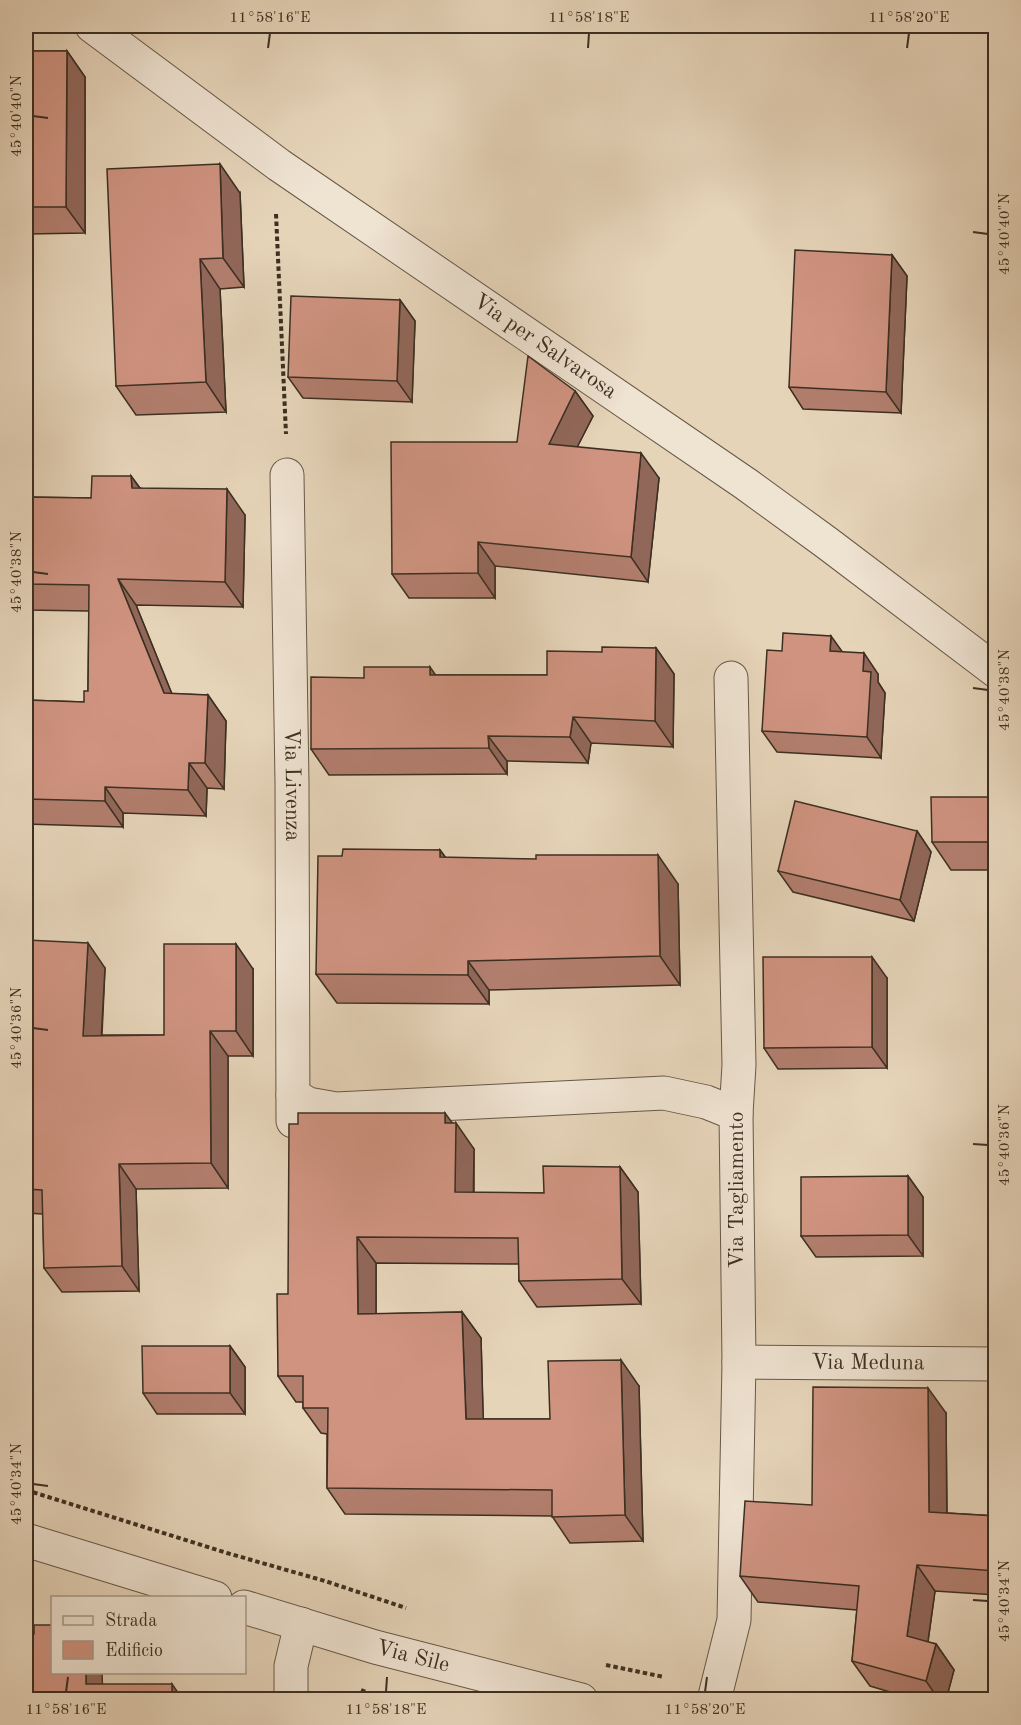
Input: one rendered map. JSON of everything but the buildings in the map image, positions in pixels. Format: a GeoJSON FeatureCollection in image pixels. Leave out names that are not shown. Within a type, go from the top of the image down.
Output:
{"type":"FeatureCollection","features":[{"type":"Feature","properties":{"kind":"street","name":"Via per Salvarosa"},"geometry":{"type":"LineString","coordinates":[[92,26],[279,165],[755,491],[996,671]]}},
{"type":"Feature","properties":{"kind":"street","name":"Via Livenza"},"geometry":{"type":"LineString","coordinates":[[287,475],[292,783],[293,1108],[308,1104],[336,1109],[664,1093],[706,1102],[736,1114]]}},
{"type":"Feature","properties":{"kind":"street","name":"Via Tagliamento"},"geometry":{"type":"LineString","coordinates":[[714,1700],[734,1620],[739,1362],[736,1114],[739,1065],[731,678]]}},
{"type":"Feature","properties":{"kind":"street","name":"Via Meduna"},"geometry":{"type":"LineString","coordinates":[[739,1362],[996,1364]]}},
{"type":"Feature","properties":{"kind":"street"},"geometry":{"type":"LineString","coordinates":[[26,1540],[208,1596]]}},
{"type":"Feature","properties":{"kind":"street","name":"Via Sile"},"geometry":{"type":"LineString","coordinates":[[246,1608],[385,1650],[581,1700]]}},
{"type":"Feature","properties":{"kind":"street"},"geometry":{"type":"LineString","coordinates":[[291,1700],[291,1666],[301,1624]]}},
{"type":"Feature","properties":{"kind":"path"},"geometry":{"type":"LineString","coordinates":[[279,165],[275,187],[287,475]]}},
{"type":"Feature","properties":{"kind":"path"},"geometry":{"type":"LineString","coordinates":[[26,1491],[325,1581]]}}]}
